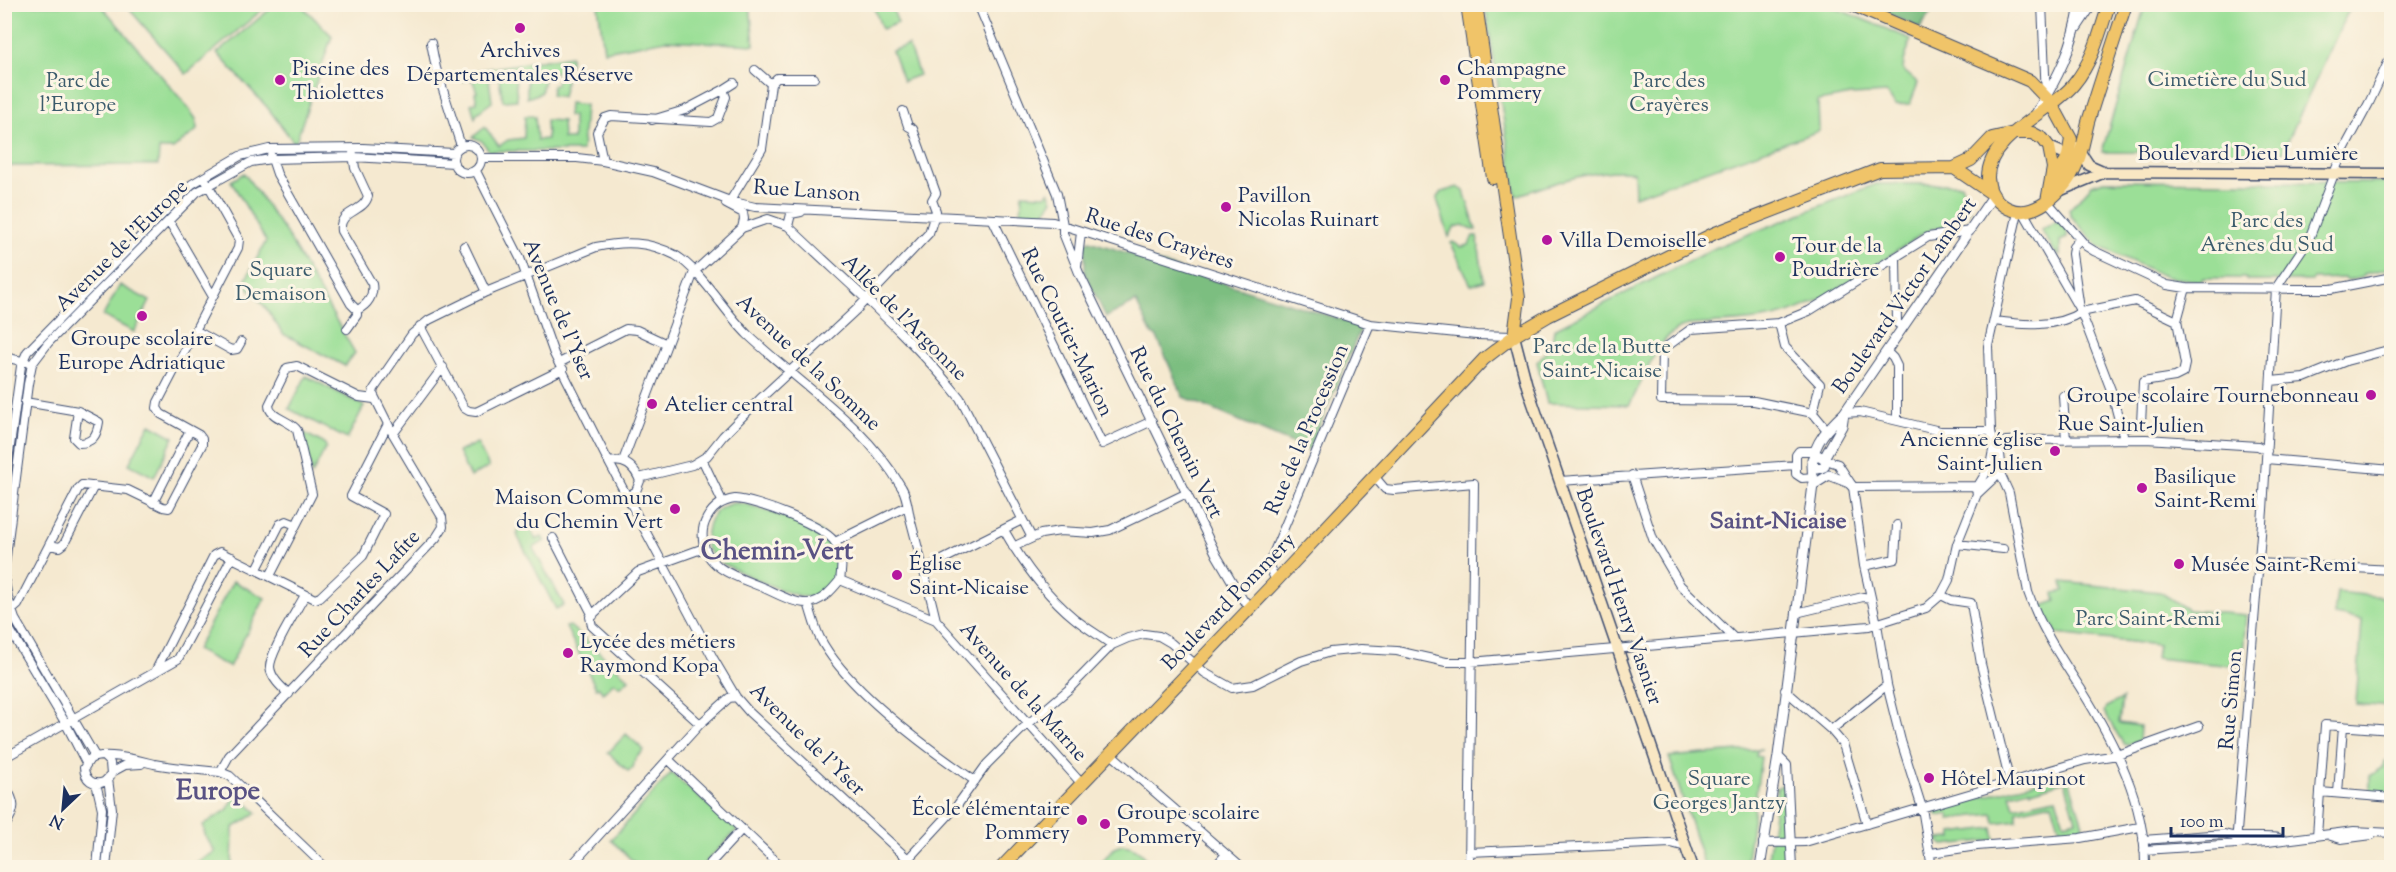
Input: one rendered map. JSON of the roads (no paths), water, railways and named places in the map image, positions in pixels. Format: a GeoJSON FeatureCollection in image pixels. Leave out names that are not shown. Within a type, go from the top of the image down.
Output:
{"type":"FeatureCollection","features":[{"type":"Feature","properties":{"kind":"main road","name":"Boulevard Henry Vasnier"},"geometry":{"type":"LineString","coordinates":[[1467,4],[1511,301],[1514,336],[1523,376],[1693,867]]}},
{"type":"Feature","properties":{"kind":"main road","name":"Boulevard Henry Vasnier"},"geometry":{"type":"LineString","coordinates":[[1476,4],[1518,295],[1514,336]]}},
{"type":"Feature","properties":{"kind":"main road"},"geometry":{"type":"LineString","coordinates":[[1850,4],[2028,80],[2049,101],[2079,158]]}},
{"type":"Feature","properties":{"kind":"main road"},"geometry":{"type":"LineString","coordinates":[[1992,195],[1988,171],[1998,149],[2049,101],[2067,92],[2086,66],[2098,41],[2109,4]]}},
{"type":"Feature","properties":{"kind":"main road"},"geometry":{"type":"LineString","coordinates":[[2051,197],[2079,158],[2126,4]]}},
{"type":"Feature","properties":{"kind":"main road"},"geometry":{"type":"LineString","coordinates":[[2026,132],[2038,135],[2049,147],[2079,158],[2105,172],[2051,197],[2034,210],[2021,212],[2004,207],[1992,195],[1954,168],[1971,160],[1992,138],[2026,132]]}},
{"type":"Feature","properties":{"kind":"main road"},"geometry":{"type":"LineString","coordinates":[[2049,147],[2052,168],[2051,197]]}},
{"type":"Feature","properties":{"kind":"main road","name":"Boulevard Pommery"},"geometry":{"type":"LineString","coordinates":[[1001,867],[1276,581],[1481,361],[1514,336],[1715,233],[1867,173],[1880,169],[1954,168]]}},
{"type":"Feature","properties":{"kind":"main road","name":"Boulevard Dieu Lumière"},"geometry":{"type":"LineString","coordinates":[[2105,172],[2391,174]]}},
{"type":"Feature","properties":{"kind":"street","name":"Rue des Crayères"},"geometry":{"type":"LineString","coordinates":[[978,4],[1057,194],[1063,225],[1370,324],[1476,335],[1514,336]]}},
{"type":"Feature","properties":{"kind":"street"},"geometry":{"type":"LineString","coordinates":[[2042,4],[2049,101]]}},
{"type":"Feature","properties":{"kind":"street"},"geometry":{"type":"LineString","coordinates":[[2077,28],[2080,4]]}},
{"type":"Feature","properties":{"kind":"street"},"geometry":{"type":"LineString","coordinates":[[2049,101],[2077,28],[2093,4]]}},
{"type":"Feature","properties":{"kind":"street"},"geometry":{"type":"LineString","coordinates":[[431,43],[436,68],[460,146]]}},
{"type":"Feature","properties":{"kind":"street"},"geometry":{"type":"LineString","coordinates":[[2276,288],[2309,239],[2334,173],[2391,54]]}},
{"type":"Feature","properties":{"kind":"street"},"geometry":{"type":"LineString","coordinates":[[756,70],[771,84]]}},
{"type":"Feature","properties":{"kind":"street"},"geometry":{"type":"LineString","coordinates":[[730,201],[762,149],[771,84],[777,78],[814,78]]}},
{"type":"Feature","properties":{"kind":"street"},"geometry":{"type":"LineString","coordinates":[[652,120],[685,110],[734,83]]}},
{"type":"Feature","properties":{"kind":"street"},"geometry":{"type":"LineString","coordinates":[[603,161],[597,132],[605,118],[611,116],[711,122],[718,118],[726,97],[723,90]]}},
{"type":"Feature","properties":{"kind":"street"},"geometry":{"type":"LineString","coordinates":[[639,478],[692,465],[702,459],[753,406],[866,300],[929,233],[935,217],[936,211],[932,200],[936,194],[914,129],[908,126],[903,111]]}},
{"type":"Feature","properties":{"kind":"street"},"geometry":{"type":"LineString","coordinates":[[460,146],[473,146],[481,153],[482,158],[476,171],[471,173],[460,171],[454,163],[454,153],[460,146]]}},
{"type":"Feature","properties":{"kind":"street"},"geometry":{"type":"LineString","coordinates":[[350,148],[355,168],[368,196],[364,205],[346,215],[340,225],[341,231],[372,284],[373,290],[365,305],[357,310]]}},
{"type":"Feature","properties":{"kind":"street","name":"Avenue de l'Europe"},"geometry":{"type":"LineString","coordinates":[[22,360],[30,348],[192,184],[240,156],[269,149],[350,148],[454,153]]}},
{"type":"Feature","properties":{"kind":"street"},"geometry":{"type":"LineString","coordinates":[[269,149],[277,174],[351,304],[357,310]]}},
{"type":"Feature","properties":{"kind":"street","name":"Avenue de l'Europe"},"geometry":{"type":"LineString","coordinates":[[4,572],[25,402],[32,364],[48,343],[197,192],[251,162],[271,159],[354,157],[454,163]]}},
{"type":"Feature","properties":{"kind":"street","name":"Rue Lanson"},"geometry":{"type":"LineString","coordinates":[[482,158],[577,158],[603,161],[653,172],[730,201],[755,207],[1053,222],[1063,225]]}},
{"type":"Feature","properties":{"kind":"street","name":"Avenue de l'Yser"},"geometry":{"type":"LineString","coordinates":[[476,171],[527,275],[561,366],[662,564],[736,697],[749,712],[908,859],[913,867]]}},
{"type":"Feature","properties":{"kind":"street"},"geometry":{"type":"LineString","coordinates":[[106,867],[111,808],[110,763],[100,757],[69,722],[4,618],[18,605],[82,485],[128,490],[170,508],[202,445],[202,439],[161,414],[157,408],[212,295],[238,248],[239,240],[203,177]]}},
{"type":"Feature","properties":{"kind":"street"},"geometry":{"type":"LineString","coordinates":[[713,194],[743,213],[742,228]]}},
{"type":"Feature","properties":{"kind":"street","name":"Boulevard Victor Lambert"},"geometry":{"type":"LineString","coordinates":[[1844,413],[1970,231],[1992,195]]}},
{"type":"Feature","properties":{"kind":"street"},"geometry":{"type":"LineString","coordinates":[[2051,197],[2086,246],[2167,285],[2186,288],[2331,289],[2391,277]]}},
{"type":"Feature","properties":{"kind":"street"},"geometry":{"type":"LineString","coordinates":[[623,461],[694,272],[742,228],[755,207]]}},
{"type":"Feature","properties":{"kind":"street"},"geometry":{"type":"LineString","coordinates":[[742,228],[768,219],[788,226],[791,214],[813,210]]}},
{"type":"Feature","properties":{"kind":"street"},"geometry":{"type":"LineString","coordinates":[[2021,212],[2081,312]]}},
{"type":"Feature","properties":{"kind":"street"},"geometry":{"type":"LineString","coordinates":[[2021,212],[1988,346],[1991,431],[1994,445],[2000,454],[1999,471],[2009,493],[2032,606],[2045,632],[2085,695],[2128,777],[2145,850],[2145,867]]}},
{"type":"Feature","properties":{"kind":"street","name":"Rue Coutier-Marion"},"geometry":{"type":"LineString","coordinates":[[993,220],[1102,444],[1152,421]]}},
{"type":"Feature","properties":{"kind":"street"},"geometry":{"type":"LineString","coordinates":[[169,221],[212,295]]}},
{"type":"Feature","properties":{"kind":"street","name":"Rue du Chemin Vert"},"geometry":{"type":"LineString","coordinates":[[1063,225],[1062,233],[1077,269],[1217,556],[1243,600],[1251,606]]}},
{"type":"Feature","properties":{"kind":"street","name":"Allée de l'Argonne"},"geometry":{"type":"LineString","coordinates":[[788,226],[909,341],[960,398],[1032,538]]}},
{"type":"Feature","properties":{"kind":"street"},"geometry":{"type":"LineString","coordinates":[[1827,430],[1813,413],[1754,401],[1661,400],[1662,350],[1691,328],[1779,323],[1809,311],[1928,237],[1970,231]]}},
{"type":"Feature","properties":{"kind":"street"},"geometry":{"type":"LineString","coordinates":[[1077,269],[1081,232]]}},
{"type":"Feature","properties":{"kind":"street"},"geometry":{"type":"LineString","coordinates":[[2080,238],[2073,247],[2072,254],[2074,282],[2081,312],[2123,428],[2124,439]]}},
{"type":"Feature","properties":{"kind":"street","name":"Avenue de la Somme"},"geometry":{"type":"LineString","coordinates":[[420,326],[486,292],[596,247],[635,242],[653,246],[677,256],[694,272],[748,335],[855,428],[877,452],[904,490],[936,620]]}},
{"type":"Feature","properties":{"kind":"street"},"geometry":{"type":"LineString","coordinates":[[464,246],[486,292]]}},
{"type":"Feature","properties":{"kind":"street"},"geometry":{"type":"LineString","coordinates":[[1896,257],[1898,323],[1903,327]]}},
{"type":"Feature","properties":{"kind":"street"},"geometry":{"type":"LineString","coordinates":[[2123,428],[2141,424],[2143,382],[2175,377],[2183,373],[2185,364],[2177,321],[2186,288]]}},
{"type":"Feature","properties":{"kind":"street","name":"Rue Simon"},"geometry":{"type":"LineString","coordinates":[[2236,841],[2262,524],[2276,288]]}},
{"type":"Feature","properties":{"kind":"street"},"geometry":{"type":"LineString","coordinates":[[1995,321],[2039,324],[2074,316],[2081,312],[2135,301],[2177,321]]}},
{"type":"Feature","properties":{"kind":"street"},"geometry":{"type":"LineString","coordinates":[[347,329],[357,315],[357,310]]}},
{"type":"Feature","properties":{"kind":"street"},"geometry":{"type":"LineString","coordinates":[[1779,323],[1785,347],[1820,384],[1813,413]]}},
{"type":"Feature","properties":{"kind":"street","name":"Rue de la Procession"},"geometry":{"type":"LineString","coordinates":[[1276,581],[1269,566],[1270,561],[1370,324]]}},
{"type":"Feature","properties":{"kind":"street"},"geometry":{"type":"LineString","coordinates":[[420,326],[464,408],[476,412],[626,329],[636,330],[667,344]]}},
{"type":"Feature","properties":{"kind":"street","name":"Rue Charles Lafite"},"geometry":{"type":"LineString","coordinates":[[220,772],[229,756],[436,538],[442,527],[442,517],[374,399],[374,388],[420,326]]}},
{"type":"Feature","properties":{"kind":"street"},"geometry":{"type":"LineString","coordinates":[[195,330],[231,350],[237,349],[241,342]]}},
{"type":"Feature","properties":{"kind":"street"},"geometry":{"type":"LineString","coordinates":[[2271,381],[2304,378],[2346,361],[2391,349]]}},
{"type":"Feature","properties":{"kind":"street"},"geometry":{"type":"LineString","coordinates":[[1887,352],[1897,366],[1897,420]]}},
{"type":"Feature","properties":{"kind":"street"},"geometry":{"type":"LineString","coordinates":[[4,357],[32,364]]}},
{"type":"Feature","properties":{"kind":"street"},"geometry":{"type":"LineString","coordinates":[[4,490],[8,439],[22,360]]}},
{"type":"Feature","properties":{"kind":"street"},"geometry":{"type":"LineString","coordinates":[[270,576],[312,494],[297,430],[292,423],[268,410],[268,405],[286,368],[297,366],[359,397],[374,399]]}},
{"type":"Feature","properties":{"kind":"street"},"geometry":{"type":"LineString","coordinates":[[393,434],[443,367]]}},
{"type":"Feature","properties":{"kind":"street"},"geometry":{"type":"LineString","coordinates":[[2063,396],[2066,440]]}},
{"type":"Feature","properties":{"kind":"street"},"geometry":{"type":"LineString","coordinates":[[25,402],[78,411]]}},
{"type":"Feature","properties":{"kind":"street"},"geometry":{"type":"LineString","coordinates":[[1760,867],[1778,756],[1813,481],[1813,458],[1827,430],[1844,413],[1860,412],[1940,431],[1991,431]]}},
{"type":"Feature","properties":{"kind":"street"},"geometry":{"type":"LineString","coordinates":[[1813,481],[1839,434],[1844,413]]}},
{"type":"Feature","properties":{"kind":"street"},"geometry":{"type":"LineString","coordinates":[[156,670],[214,555],[220,552],[232,557],[315,598],[320,597],[363,556],[384,514],[351,496],[388,424]]}},
{"type":"Feature","properties":{"kind":"street"},"geometry":{"type":"LineString","coordinates":[[153,502],[190,430]]}},
{"type":"Feature","properties":{"kind":"street","name":"Rue Saint-Julien"},"geometry":{"type":"LineString","coordinates":[[1994,445],[2006,441],[2124,439],[2258,446],[2266,455],[2391,470]]}},
{"type":"Feature","properties":{"kind":"street"},"geometry":{"type":"LineString","coordinates":[[908,859],[956,807],[987,764],[1026,725],[1069,689],[1112,645],[1144,634],[1159,636],[1205,673],[1232,688],[1253,685],[1301,661],[1330,652],[1361,648],[1397,651],[1446,662],[1472,662],[1877,624],[1926,608],[1941,595],[1949,580],[1957,544],[1977,490],[1990,465],[1994,445]]}},
{"type":"Feature","properties":{"kind":"street"},"geometry":{"type":"LineString","coordinates":[[1813,458],[1799,451],[1796,455],[1796,474],[1813,481],[1829,475],[1853,487],[1977,490],[1999,471]]}},
{"type":"Feature","properties":{"kind":"street"},"geometry":{"type":"LineString","coordinates":[[1813,458],[1818,455],[1824,462],[1838,464],[1853,487],[1864,566],[1887,685],[1901,741],[1922,808],[1932,867]]}},
{"type":"Feature","properties":{"kind":"street"},"geometry":{"type":"LineString","coordinates":[[702,459],[722,501]]}},
{"type":"Feature","properties":{"kind":"street"},"geometry":{"type":"LineString","coordinates":[[609,462],[623,461],[635,470],[640,481],[636,491],[627,497]]}},
{"type":"Feature","properties":{"kind":"street"},"geometry":{"type":"LineString","coordinates":[[1560,481],[1796,465]]}},
{"type":"Feature","properties":{"kind":"street"},"geometry":{"type":"LineString","coordinates":[[1990,465],[1999,471]]}},
{"type":"Feature","properties":{"kind":"street"},"geometry":{"type":"LineString","coordinates":[[1632,475],[1653,539],[1680,585],[1734,638]]}},
{"type":"Feature","properties":{"kind":"street"},"geometry":{"type":"LineString","coordinates":[[1374,476],[1385,489],[1394,490],[1474,483],[1469,867]]}},
{"type":"Feature","properties":{"kind":"street"},"geometry":{"type":"LineString","coordinates":[[50,545],[60,547],[64,544],[94,486]]}},
{"type":"Feature","properties":{"kind":"street"},"geometry":{"type":"LineString","coordinates":[[1013,547],[1041,534],[1060,531],[1093,533],[1110,530],[1187,494]]}},
{"type":"Feature","properties":{"kind":"street"},"geometry":{"type":"LineString","coordinates":[[735,499],[749,500],[823,530],[836,542],[841,556],[840,580],[829,592],[808,603],[792,600],[722,569],[710,560],[704,548],[702,533],[705,521],[722,501],[735,499]]}},
{"type":"Feature","properties":{"kind":"street"},"geometry":{"type":"LineString","coordinates":[[836,542],[907,506]]}},
{"type":"Feature","properties":{"kind":"street"},"geometry":{"type":"LineString","coordinates":[[924,569],[1022,520]]}},
{"type":"Feature","properties":{"kind":"street"},"geometry":{"type":"LineString","coordinates":[[257,569],[280,524],[286,521],[296,525]]}},
{"type":"Feature","properties":{"kind":"street"},"geometry":{"type":"LineString","coordinates":[[1864,566],[1895,559],[1897,525]]}},
{"type":"Feature","properties":{"kind":"street"},"geometry":{"type":"LineString","coordinates":[[1004,530],[1038,582],[1056,602],[1112,645]]}},
{"type":"Feature","properties":{"kind":"street"},"geometry":{"type":"LineString","coordinates":[[553,538],[593,616]]}},
{"type":"Feature","properties":{"kind":"street"},"geometry":{"type":"LineString","coordinates":[[1957,544],[2003,549]]}},
{"type":"Feature","properties":{"kind":"street"},"geometry":{"type":"LineString","coordinates":[[700,724],[592,626],[590,617],[638,572],[704,548]]}},
{"type":"Feature","properties":{"kind":"street"},"geometry":{"type":"LineString","coordinates":[[4,758],[178,659],[232,557]]}},
{"type":"Feature","properties":{"kind":"street"},"geometry":{"type":"LineString","coordinates":[[2259,564],[2391,570]]}},
{"type":"Feature","properties":{"kind":"street"},"geometry":{"type":"LineString","coordinates":[[4,576],[12,610],[69,722],[86,763],[86,776],[96,783],[100,792],[102,808],[97,867]]}},
{"type":"Feature","properties":{"kind":"street","name":"Avenue de la Marne"},"geometry":{"type":"LineString","coordinates":[[840,580],[936,620],[1026,725],[1081,783]]}},
{"type":"Feature","properties":{"kind":"street"},"geometry":{"type":"LineString","coordinates":[[289,694],[280,687],[272,673],[271,660],[305,595]]}},
{"type":"Feature","properties":{"kind":"street"},"geometry":{"type":"LineString","coordinates":[[1941,595],[1952,600],[1971,603],[1981,664],[2010,783]]}},
{"type":"Feature","properties":{"kind":"street"},"geometry":{"type":"LineString","coordinates":[[1796,613],[1863,597],[1871,598]]}},
{"type":"Feature","properties":{"kind":"street"},"geometry":{"type":"LineString","coordinates":[[808,603],[819,636],[833,659],[869,697],[902,726],[975,781]]}},
{"type":"Feature","properties":{"kind":"street"},"geometry":{"type":"LineString","coordinates":[[1831,730],[1887,685]]}},
{"type":"Feature","properties":{"kind":"street"},"geometry":{"type":"LineString","coordinates":[[1785,690],[1831,730],[1843,744],[1867,824]]}},
{"type":"Feature","properties":{"kind":"street"},"geometry":{"type":"LineString","coordinates":[[569,867],[700,724],[729,698],[736,697]]}},
{"type":"Feature","properties":{"kind":"street"},"geometry":{"type":"LineString","coordinates":[[2318,836],[2325,725],[2391,730]]}},
{"type":"Feature","properties":{"kind":"street"},"geometry":{"type":"LineString","coordinates":[[1763,843],[1805,842],[2085,760],[2118,755],[2199,726]]}},
{"type":"Feature","properties":{"kind":"street"},"geometry":{"type":"LineString","coordinates":[[2338,793],[2343,726]]}},
{"type":"Feature","properties":{"kind":"street"},"geometry":{"type":"LineString","coordinates":[[1110,753],[1242,867]]}},
{"type":"Feature","properties":{"kind":"street"},"geometry":{"type":"LineString","coordinates":[[1778,756],[1787,765],[1792,867]]}},
{"type":"Feature","properties":{"kind":"street"},"geometry":{"type":"LineString","coordinates":[[86,763],[100,757],[133,758],[152,763],[220,772],[230,776],[326,867]]}},
{"type":"Feature","properties":{"kind":"street"},"geometry":{"type":"LineString","coordinates":[[669,760],[783,867]]}},
{"type":"Feature","properties":{"kind":"street"},"geometry":{"type":"LineString","coordinates":[[96,783],[125,765],[152,763]]}},
{"type":"Feature","properties":{"kind":"street"},"geometry":{"type":"LineString","coordinates":[[4,784],[15,807],[4,828]]}},
{"type":"Feature","properties":{"kind":"street"},"geometry":{"type":"LineString","coordinates":[[2320,792],[2391,798]]}},
{"type":"Feature","properties":{"kind":"street"},"geometry":{"type":"LineString","coordinates":[[1931,853],[1977,846],[2080,838],[2140,827]]}},
{"type":"Feature","properties":{"kind":"street"},"geometry":{"type":"LineString","coordinates":[[706,867],[742,829]]}},
{"type":"Feature","properties":{"kind":"street"},"geometry":{"type":"LineString","coordinates":[[2145,850],[2236,841],[2268,842],[2359,831],[2391,833]]}},
{"type":"Feature","properties":{"kind":"street"},"geometry":{"type":"LineString","coordinates":[[2143,840],[2224,834],[2236,841]]}},
{"type":"Feature","properties":{"kind":"street"},"geometry":{"type":"LineString","coordinates":[[1469,852],[1671,843],[1686,847]]}},
{"type":"Feature","properties":{"kind":"street"},"geometry":{"type":"LineString","coordinates":[[1214,867],[1226,854]]}},
{"type":"Feature","properties":{"kind":"place","name":"Archives Départementales Réserve"},"geometry":{"type":"Point","coordinates":[520,28]}},
{"type":"Feature","properties":{"kind":"place","name":"Piscine des Thiolettes"},"geometry":{"type":"Point","coordinates":[280,80]}},
{"type":"Feature","properties":{"kind":"place","name":"Champagne Pommery"},"geometry":{"type":"Point","coordinates":[1445,80]}},
{"type":"Feature","properties":{"kind":"place","name":"Pavillon Nicolas Ruinart"},"geometry":{"type":"Point","coordinates":[1226,207]}},
{"type":"Feature","properties":{"kind":"place","name":"Villa Demoiselle"},"geometry":{"type":"Point","coordinates":[1547,240]}},
{"type":"Feature","properties":{"kind":"place","name":"Tour de la Poudrière"},"geometry":{"type":"Point","coordinates":[1780,257]}},
{"type":"Feature","properties":{"kind":"place","name":"Groupe scolaire Europe Adriatique"},"geometry":{"type":"Point","coordinates":[142,316]}},
{"type":"Feature","properties":{"kind":"place","name":"Groupe scolaire Tournebonneau"},"geometry":{"type":"Point","coordinates":[2371,395]}},
{"type":"Feature","properties":{"kind":"place","name":"Atelier central"},"geometry":{"type":"Point","coordinates":[652,404]}},
{"type":"Feature","properties":{"kind":"place","name":"Ancienne église Saint-Julien"},"geometry":{"type":"Point","coordinates":[2055,451]}},
{"type":"Feature","properties":{"kind":"place","name":"Basilique Saint-Remi"},"geometry":{"type":"Point","coordinates":[2142,488]}},
{"type":"Feature","properties":{"kind":"place","name":"Maison Commune du Chemin Vert"},"geometry":{"type":"Point","coordinates":[675,509]}},
{"type":"Feature","properties":{"kind":"place","name":"Musée Saint-Remi"},"geometry":{"type":"Point","coordinates":[2179,564]}},
{"type":"Feature","properties":{"kind":"place","name":"Église Saint-Nicaise"},"geometry":{"type":"Point","coordinates":[897,575]}},
{"type":"Feature","properties":{"kind":"place","name":"Lycée des métiers Raymond Kopa"},"geometry":{"type":"Point","coordinates":[568,653]}},
{"type":"Feature","properties":{"kind":"place","name":"Hôtel Maupinot"},"geometry":{"type":"Point","coordinates":[1929,778]}},
{"type":"Feature","properties":{"kind":"place","name":"École élémentaire Pommery"},"geometry":{"type":"Point","coordinates":[1082,820]}},
{"type":"Feature","properties":{"kind":"place","name":"Groupe scolaire Pommery"},"geometry":{"type":"Point","coordinates":[1105,824]}},
{"type":"Feature","properties":{"kind":"district","name":"Saint-Nicaise"},"geometry":{"type":"Point","coordinates":[1778,520]}},
{"type":"Feature","properties":{"kind":"district","name":"Chemin-Vert"},"geometry":{"type":"Point","coordinates":[777,550]}},
{"type":"Feature","properties":{"kind":"district","name":"Europe"},"geometry":{"type":"Point","coordinates":[218,790]}},
{"type":"Feature","properties":{"kind":"park label","name":"Cimetière du Sud"},"geometry":{"type":"Point","coordinates":[2227,79]}},
{"type":"Feature","properties":{"kind":"park label","name":"Parc de l'Europe"},"geometry":{"type":"Point","coordinates":[78,92]}},
{"type":"Feature","properties":{"kind":"park label","name":"Parc des Crayères"},"geometry":{"type":"Point","coordinates":[1669,92]}},
{"type":"Feature","properties":{"kind":"park label","name":"Parc des Arènes du Sud"},"geometry":{"type":"Point","coordinates":[2267,232]}},
{"type":"Feature","properties":{"kind":"park label","name":"Square Demaison"},"geometry":{"type":"Point","coordinates":[281,281]}},
{"type":"Feature","properties":{"kind":"park label","name":"Parc de la Butte Saint-Nicaise"},"geometry":{"type":"Point","coordinates":[1602,358]}},
{"type":"Feature","properties":{"kind":"park label","name":"Parc Saint-Remi"},"geometry":{"type":"Point","coordinates":[2148,618]}},
{"type":"Feature","properties":{"kind":"park label","name":"Square Georges Jantzy"},"geometry":{"type":"Point","coordinates":[1719,790]}}]}
